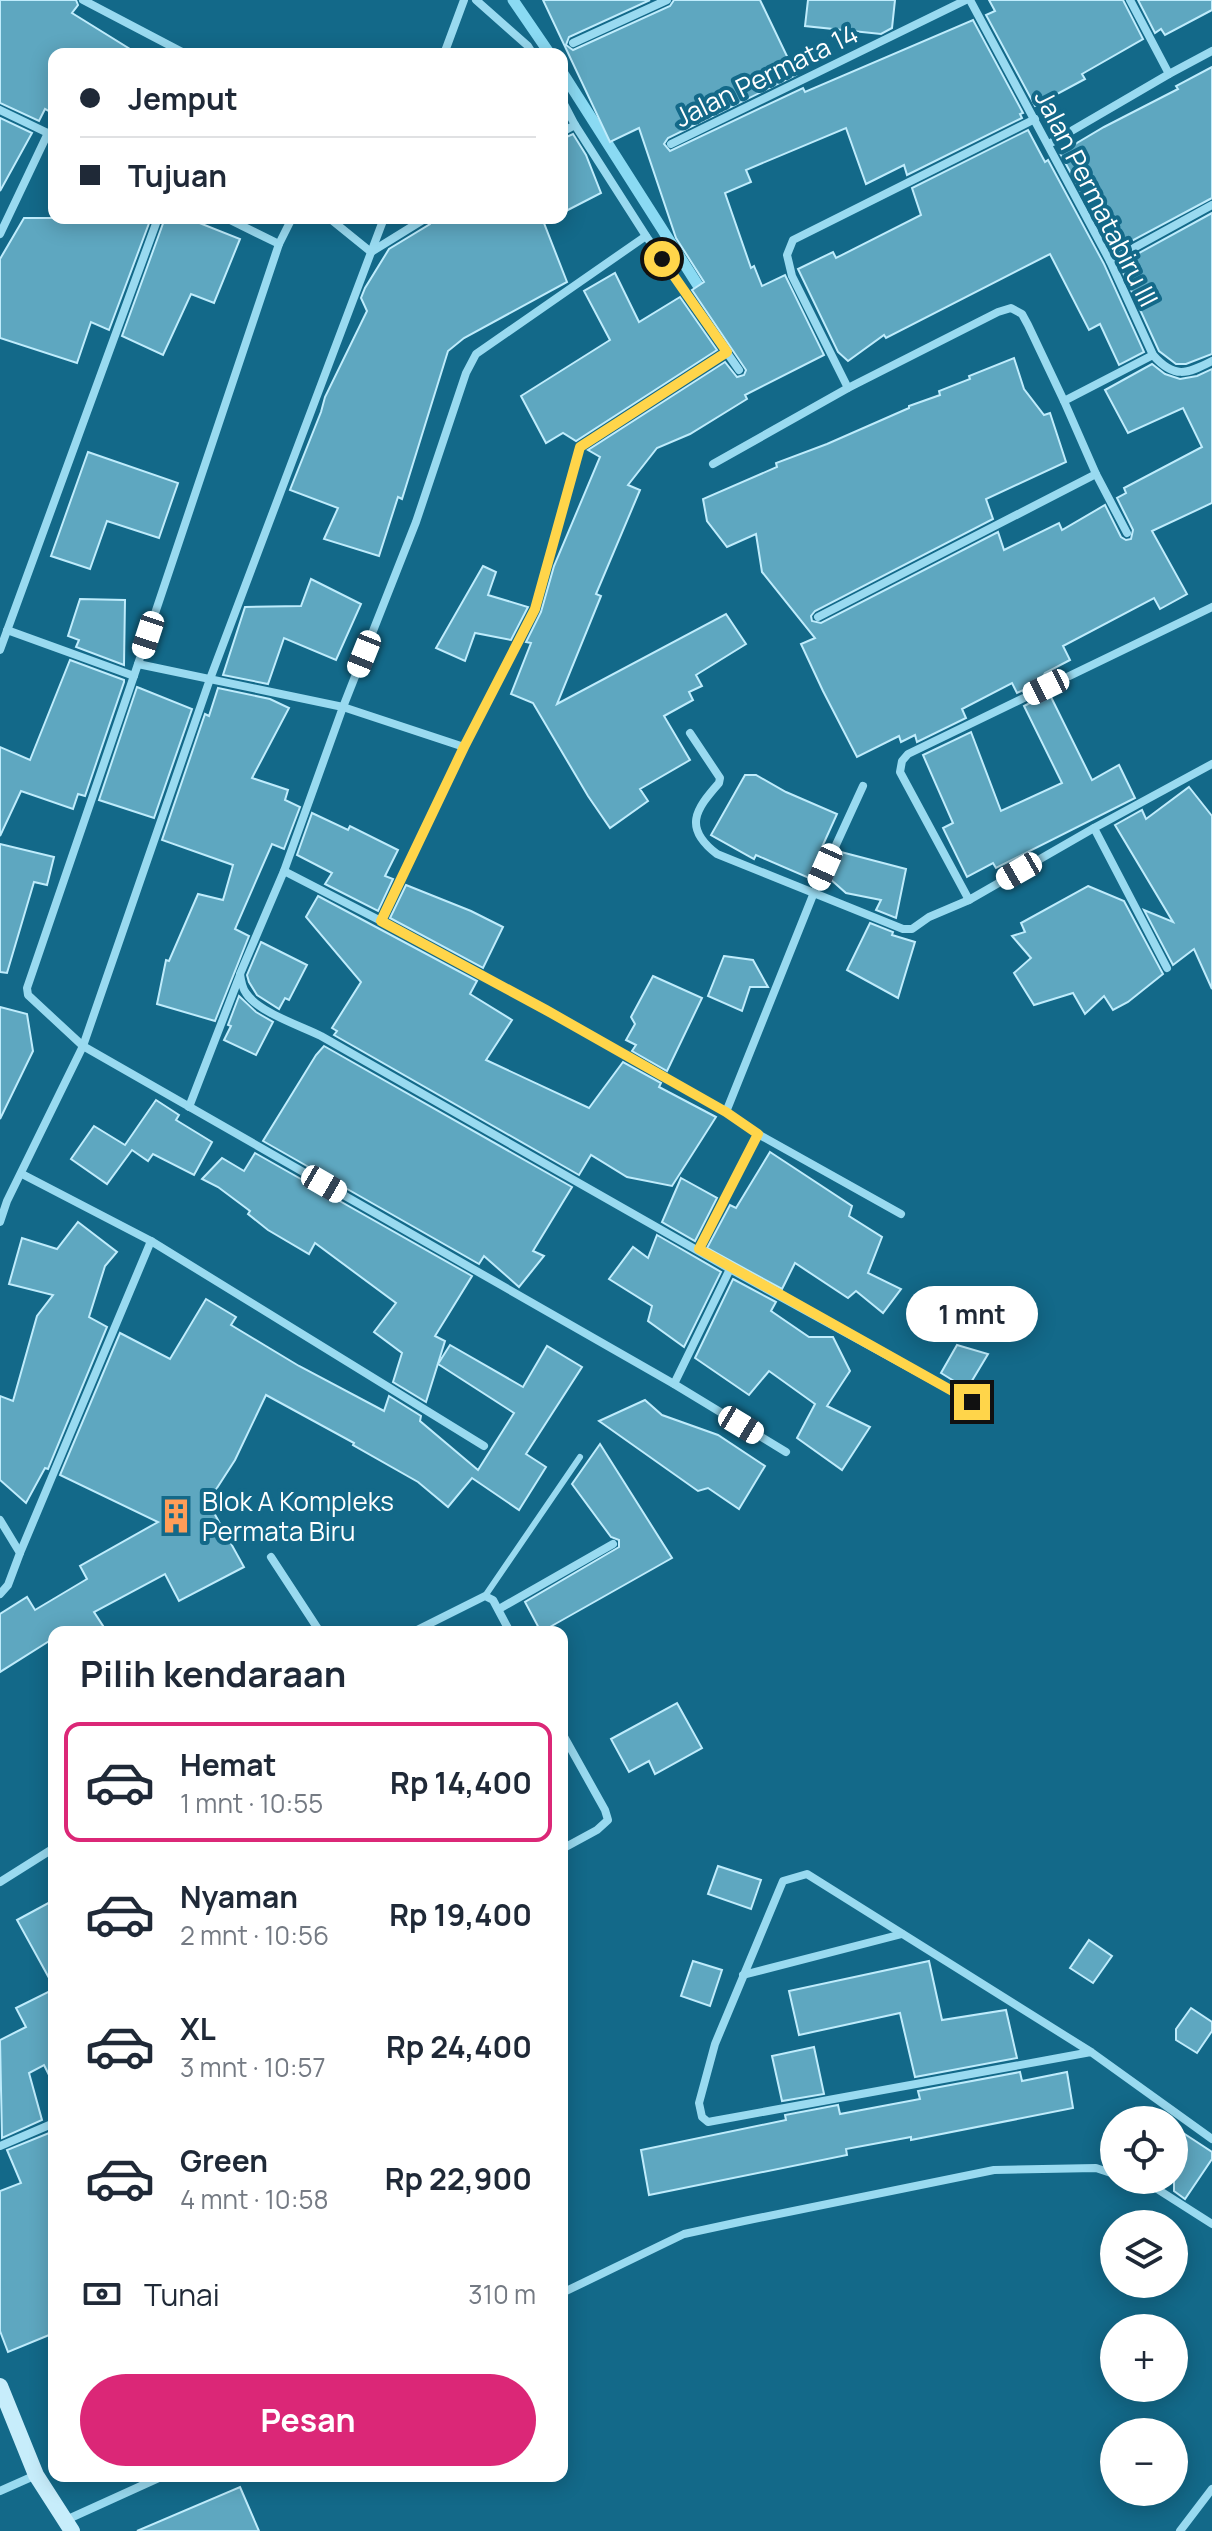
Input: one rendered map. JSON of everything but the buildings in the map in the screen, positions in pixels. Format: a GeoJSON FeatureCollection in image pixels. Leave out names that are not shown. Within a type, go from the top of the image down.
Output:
{"type":"FeatureCollection","features":[{"type":"Feature","properties":{"kind":"street"},"geometry":{"type":"LineString","coordinates":[[83,0],[175,48]]}},
{"type":"Feature","properties":{"kind":"street"},"geometry":{"type":"LineString","coordinates":[[446,48],[464,0]]}},
{"type":"Feature","properties":{"kind":"street"},"geometry":{"type":"LineString","coordinates":[[476,0],[529,48]]}},
{"type":"Feature","properties":{"kind":"street"},"geometry":{"type":"LineString","coordinates":[[573,43],[667,0]]}},
{"type":"Feature","properties":{"kind":"street","name":"Jalan Permatabiru III"},"geometry":{"type":"LineString","coordinates":[[968,0],[1110,261],[1153,355]]}},
{"type":"Feature","properties":{"kind":"street","name":"Jalan Permata 14"},"geometry":{"type":"LineString","coordinates":[[671,144],[968,0]]}},
{"type":"Feature","properties":{"kind":"street"},"geometry":{"type":"LineString","coordinates":[[1130,0],[1169,74]]}},
{"type":"Feature","properties":{"kind":"street"},"geometry":{"type":"LineString","coordinates":[[1049,144],[1212,51]]}},
{"type":"Feature","properties":{"kind":"street"},"geometry":{"type":"LineString","coordinates":[[0,110],[48,134]]}},
{"type":"Feature","properties":{"kind":"street"},"geometry":{"type":"LineString","coordinates":[[568,112],[646,236],[739,370]]}},
{"type":"Feature","properties":{"kind":"street"},"geometry":{"type":"LineString","coordinates":[[848,388],[792,276],[787,255],[793,240],[1035,119]]}},
{"type":"Feature","properties":{"kind":"street"},"geometry":{"type":"LineString","coordinates":[[568,129],[575,125]]}},
{"type":"Feature","properties":{"kind":"street"},"geometry":{"type":"LineString","coordinates":[[0,234],[48,141]]}},
{"type":"Feature","properties":{"kind":"street"},"geometry":{"type":"LineString","coordinates":[[1110,261],[1212,205]]}},
{"type":"Feature","properties":{"kind":"street"},"geometry":{"type":"LineString","coordinates":[[0,650],[156,224]]}},
{"type":"Feature","properties":{"kind":"street"},"geometry":{"type":"LineString","coordinates":[[238,224],[279,244]]}},
{"type":"Feature","properties":{"kind":"street"},"geometry":{"type":"LineString","coordinates":[[289,224],[279,244],[27,988],[28,995],[83,1046],[674,1384],[786,1452]]}},
{"type":"Feature","properties":{"kind":"street"},"geometry":{"type":"LineString","coordinates":[[336,224],[371,252]]}},
{"type":"Feature","properties":{"kind":"street"},"geometry":{"type":"LineString","coordinates":[[0,1222],[7,1201],[83,1046],[210,679],[382,224]]}},
{"type":"Feature","properties":{"kind":"street"},"geometry":{"type":"LineString","coordinates":[[371,252],[416,224]]}},
{"type":"Feature","properties":{"kind":"street"},"geometry":{"type":"LineString","coordinates":[[189,1107],[284,871],[343,707],[416,522],[466,373],[476,354],[646,236]]}},
{"type":"Feature","properties":{"kind":"street"},"geometry":{"type":"LineString","coordinates":[[713,464],[848,388],[1011,308],[1022,314],[1028,325],[1096,474],[1127,533]]}},
{"type":"Feature","properties":{"kind":"street"},"geometry":{"type":"LineString","coordinates":[[381,921],[464,747],[535,609],[580,447],[727,352]]}},
{"type":"Feature","properties":{"kind":"street"},"geometry":{"type":"LineString","coordinates":[[1064,401],[1153,355],[1161,365],[1182,373],[1212,361]]}},
{"type":"Feature","properties":{"kind":"street"},"geometry":{"type":"LineString","coordinates":[[818,617],[1096,474]]}},
{"type":"Feature","properties":{"kind":"street"},"geometry":{"type":"LineString","coordinates":[[969,900],[900,772],[902,761],[908,754],[1212,607]]}},
{"type":"Feature","properties":{"kind":"street"},"geometry":{"type":"LineString","coordinates":[[7,630],[134,676]]}},
{"type":"Feature","properties":{"kind":"street"},"geometry":{"type":"LineString","coordinates":[[138,664],[343,707],[464,747]]}},
{"type":"Feature","properties":{"kind":"street"},"geometry":{"type":"LineString","coordinates":[[690,733],[720,778],[697,815],[697,835],[702,842],[717,854],[813,895],[908,929],[969,900],[1212,764]]}},
{"type":"Feature","properties":{"kind":"street"},"geometry":{"type":"LineString","coordinates":[[726,1112],[813,895],[863,786]]}},
{"type":"Feature","properties":{"kind":"street"},"geometry":{"type":"LineString","coordinates":[[1094,828],[1167,968]]}},
{"type":"Feature","properties":{"kind":"street"},"geometry":{"type":"LineString","coordinates":[[284,871],[546,1010],[901,1214]]}},
{"type":"Feature","properties":{"kind":"street"},"geometry":{"type":"LineString","coordinates":[[240,974],[244,992],[260,1006],[321,1036],[730,1269],[972,1402]]}},
{"type":"Feature","properties":{"kind":"street"},"geometry":{"type":"LineString","coordinates":[[699,1249],[758,1134]]}},
{"type":"Feature","properties":{"kind":"street"},"geometry":{"type":"LineString","coordinates":[[22,1174],[151,1241],[484,1446]]}},
{"type":"Feature","properties":{"kind":"street"},"geometry":{"type":"LineString","coordinates":[[0,1594],[8,1585],[151,1241]]}},
{"type":"Feature","properties":{"kind":"street"},"geometry":{"type":"LineString","coordinates":[[674,1384],[730,1269]]}},
{"type":"Feature","properties":{"kind":"street"},"geometry":{"type":"LineString","coordinates":[[0,1520],[20,1553]]}},
{"type":"Feature","properties":{"kind":"street"},"geometry":{"type":"LineString","coordinates":[[499,1609],[613,1544]]}},
{"type":"Feature","properties":{"kind":"street"},"geometry":{"type":"LineString","coordinates":[[271,1557],[316,1626]]}},
{"type":"Feature","properties":{"kind":"street"},"geometry":{"type":"LineString","coordinates":[[425,1626],[485,1596],[493,1600],[507,1626]]}},
{"type":"Feature","properties":{"kind":"street"},"geometry":{"type":"LineString","coordinates":[[568,1744],[608,1820],[597,1830],[568,1846]]}},
{"type":"Feature","properties":{"kind":"street"},"geometry":{"type":"LineString","coordinates":[[0,1882],[48,1852]]}},
{"type":"Feature","properties":{"kind":"street"},"geometry":{"type":"LineString","coordinates":[[1091,2052],[708,2122],[702,2117],[699,2103],[715,2044],[783,1881],[807,1874],[1091,2052],[1212,2139]]}},
{"type":"Feature","properties":{"kind":"street"},"geometry":{"type":"LineString","coordinates":[[743,1975],[902,1934]]}},
{"type":"Feature","properties":{"kind":"street"},"geometry":{"type":"LineString","coordinates":[[0,2146],[48,2126]]}},
{"type":"Feature","properties":{"kind":"street"},"geometry":{"type":"LineString","coordinates":[[568,2290],[684,2234],[994,2170],[1100,2169]]}},
{"type":"Feature","properties":{"kind":"street"},"geometry":{"type":"LineString","coordinates":[[1166,2194],[1209,2219]]}},
{"type":"Feature","properties":{"kind":"street"},"geometry":{"type":"LineString","coordinates":[[0,2386],[36,2475],[69,2526],[152,2482]]}},
{"type":"Feature","properties":{"kind":"street"},"geometry":{"type":"LineString","coordinates":[[0,2491],[36,2475]]}},
{"type":"Feature","properties":{"kind":"street"},"geometry":{"type":"LineString","coordinates":[[1180,2531],[1212,2489]]}},
{"type":"Feature","properties":{"kind":"lane"},"geometry":{"type":"LineString","coordinates":[[485,1596],[580,1457]]}},
{"type":"Feature","properties":{"kind":"waterway"},"geometry":{"type":"LineString","coordinates":[[513,0],[546,48]]}},
{"type":"Feature","properties":{"kind":"waterway"},"geometry":{"type":"LineString","coordinates":[[568,81],[706,298]]}},
{"type":"Feature","properties":{"kind":"place","name":"Blok A Kompleks Permata Biru"},"geometry":{"type":"Point","coordinates":[176,1516]}},
{"type":"Feature","properties":{"kind":"route"},"geometry":{"type":"LineString","coordinates":[[662,259],[727,352],[580,447],[535,609],[464,747],[381,921],[546,1010],[726,1112],[758,1134],[699,1249],[972,1402]]}}]}
